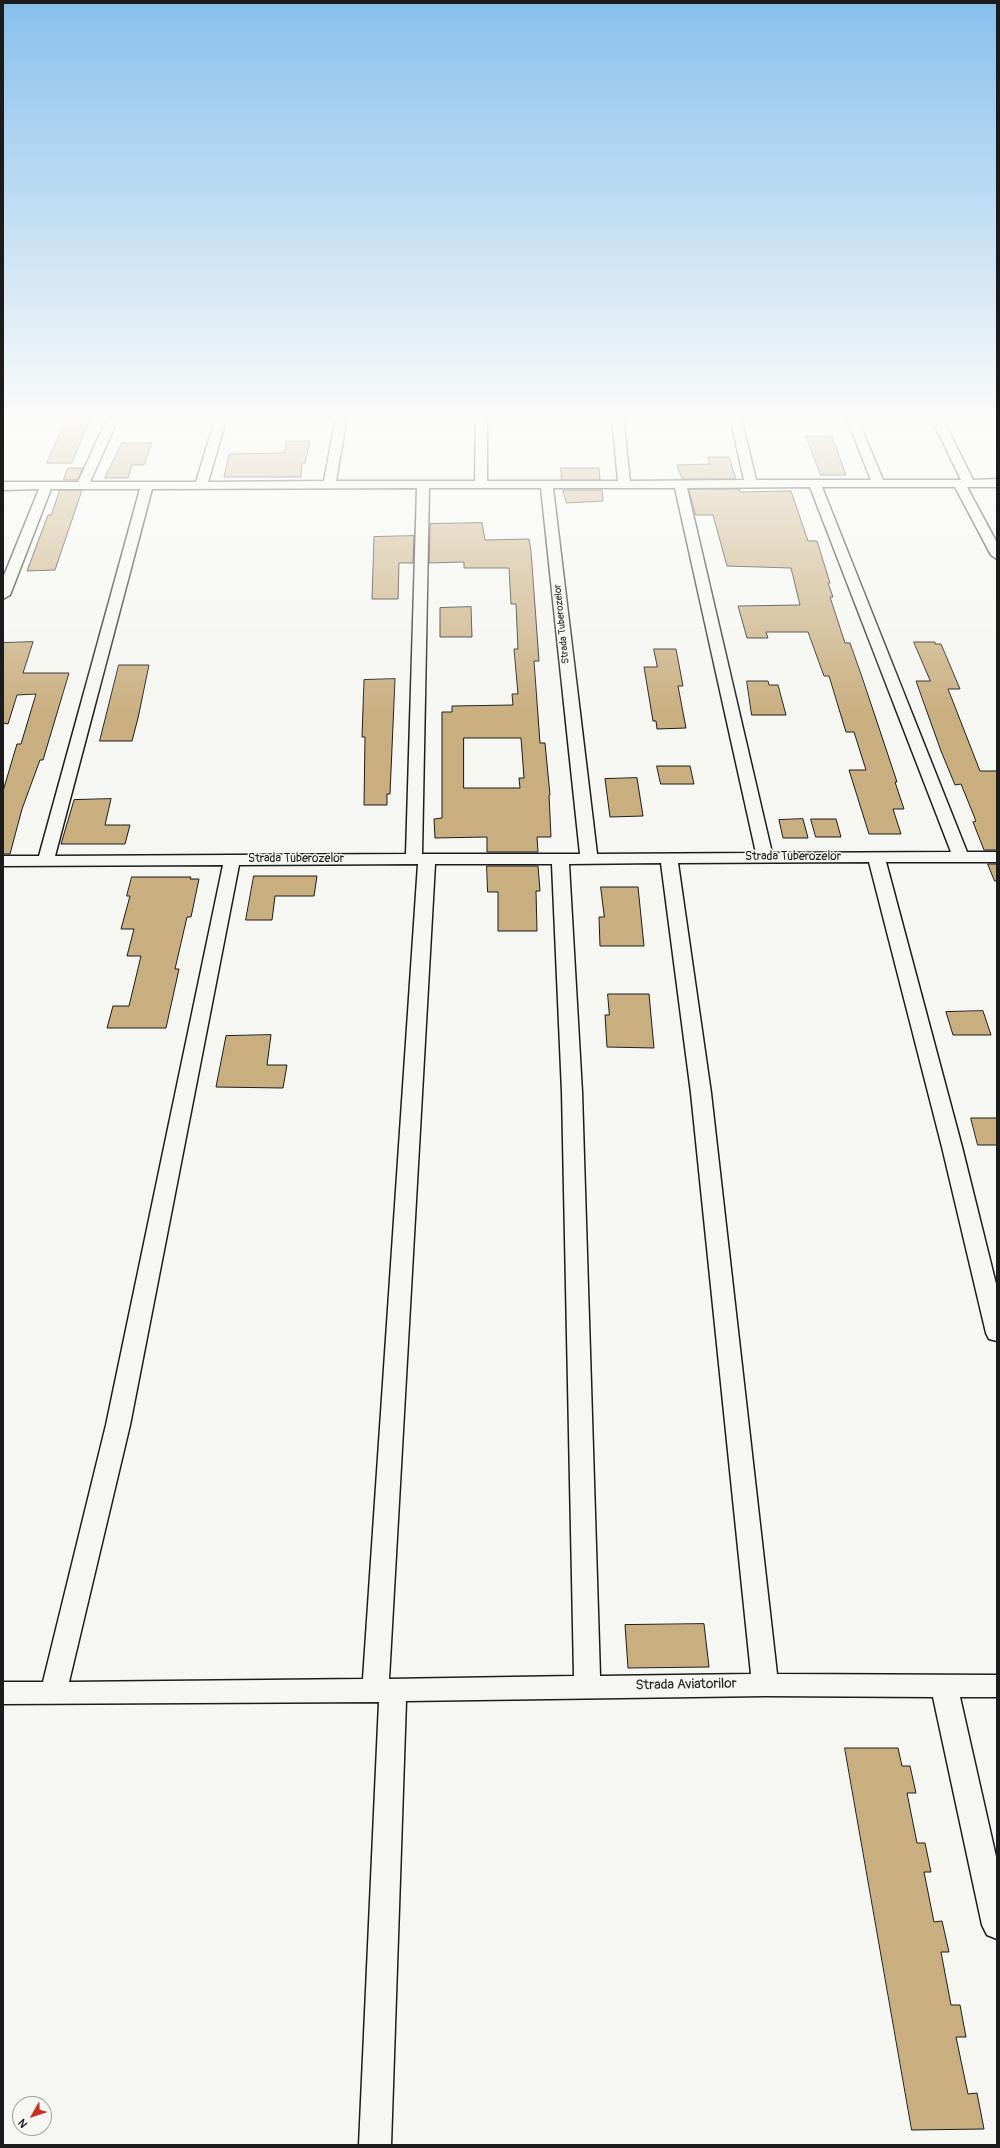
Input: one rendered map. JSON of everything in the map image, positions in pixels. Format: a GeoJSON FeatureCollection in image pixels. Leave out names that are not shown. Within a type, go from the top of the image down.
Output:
{"type":"FeatureCollection","features":[{"type":"Feature","properties":{"kind":"street"},"geometry":{"type":"LineString","coordinates":[[3,595],[34,517]]}},
{"type":"Feature","properties":{"kind":"street"},"geometry":{"type":"LineString","coordinates":[[46,860],[139,517]]}},
{"type":"Feature","properties":{"kind":"street"},"geometry":{"type":"LineString","coordinates":[[375,2145],[384,1690],[421,859],[423,517]]}},
{"type":"Feature","properties":{"kind":"street","name":"Strada Tuberozelor"},"geometry":{"type":"LineString","coordinates":[[551,517],[589,858]]}},
{"type":"Feature","properties":{"kind":"street"},"geometry":{"type":"LineString","coordinates":[[688,517],[765,857]]}},
{"type":"Feature","properties":{"kind":"street"},"geometry":{"type":"LineString","coordinates":[[828,517],[960,857]]}},
{"type":"Feature","properties":{"kind":"street"},"geometry":{"type":"LineString","coordinates":[[980,517],[997,555]]}},
{"type":"Feature","properties":{"kind":"street"},"geometry":{"type":"LineString","coordinates":[[876,857],[952,1147],[997,1333]]}},
{"type":"Feature","properties":{"kind":"street","name":"Strada Tuberozelor"},"geometry":{"type":"LineString","coordinates":[[3,861],[997,857]]}},
{"type":"Feature","properties":{"kind":"street"},"geometry":{"type":"LineString","coordinates":[[560,858],[572,1092],[587,1686]]}},
{"type":"Feature","properties":{"kind":"street"},"geometry":{"type":"LineString","coordinates":[[669,858],[701,1093],[765,1685]]}},
{"type":"Feature","properties":{"kind":"street"},"geometry":{"type":"LineString","coordinates":[[54,1691],[118,1425],[232,860]]}},
{"type":"Feature","properties":{"kind":"street","name":"Strada Aviatorilor"},"geometry":{"type":"LineString","coordinates":[[3,1693],[54,1691],[195,1693],[587,1686],[997,1686]]}},
{"type":"Feature","properties":{"kind":"street"},"geometry":{"type":"LineString","coordinates":[[944,1686],[997,1926]]}},
{"type":"Feature","properties":{"kind":"building"},"geometry":{"type":"Polygon","coordinates":[[[47,517],[73,517],[55,570],[27,571],[47,517]]]}},
{"type":"Feature","properties":{"kind":"building"},"geometry":{"type":"Polygon","coordinates":[[[714,517],[800,517],[808,541],[817,541],[830,583],[828,583],[833,597],[830,597],[845,643],[850,643],[897,782],[895,782],[904,809],[893,809],[901,834],[869,834],[849,770],[866,770],[854,732],[846,732],[829,676],[824,676],[808,632],[766,632],[768,638],[747,638],[738,606],[800,605],[791,568],[727,566],[714,517]]]}},
{"type":"Feature","properties":{"kind":"building"},"geometry":{"type":"Polygon","coordinates":[[[482,523],[485,540],[529,539],[539,661],[534,661],[540,743],[545,743],[550,795],[551,837],[537,837],[538,852],[487,852],[487,837],[435,838],[434,819],[442,818],[442,712],[452,712],[452,706],[513,705],[512,694],[518,694],[514,649],[518,649],[516,604],[511,604],[509,568],[464,568],[464,562],[429,563],[430,524],[482,523]],[[464,738],[464,788],[520,788],[519,778],[524,778],[521,738],[464,738]]]}},
{"type":"Feature","properties":{"kind":"building"},"geometry":{"type":"Polygon","coordinates":[[[414,536],[413,563],[399,563],[398,599],[372,599],[374,537],[414,536]]]}},
{"type":"Feature","properties":{"kind":"building"},"geometry":{"type":"Polygon","coordinates":[[[471,607],[472,637],[440,637],[440,608],[471,607]]]}},
{"type":"Feature","properties":{"kind":"building"},"geometry":{"type":"Polygon","coordinates":[[[33,642],[23,673],[69,673],[43,760],[40,760],[22,809],[10,854],[3,854],[3,791],[17,744],[21,744],[36,694],[17,695],[8,724],[3,723],[3,643],[33,642]]]}},
{"type":"Feature","properties":{"kind":"building"},"geometry":{"type":"Polygon","coordinates":[[[914,642],[935,642],[935,644],[941,644],[960,689],[948,689],[980,771],[997,771],[997,850],[984,850],[973,822],[976,821],[961,784],[955,785],[941,751],[916,681],[930,681],[914,642]]]}},
{"type":"Feature","properties":{"kind":"building"},"geometry":{"type":"Polygon","coordinates":[[[654,649],[676,649],[683,686],[678,686],[686,728],[657,729],[656,721],[653,721],[644,667],[657,667],[654,649]]]}},
{"type":"Feature","properties":{"kind":"building"},"geometry":{"type":"Polygon","coordinates":[[[119,665],[149,665],[138,718],[132,741],[100,741],[119,665]]]}},
{"type":"Feature","properties":{"kind":"building"},"geometry":{"type":"Polygon","coordinates":[[[395,679],[390,794],[387,794],[387,805],[364,805],[365,737],[362,737],[364,680],[395,679]]]}},
{"type":"Feature","properties":{"kind":"building"},"geometry":{"type":"Polygon","coordinates":[[[747,681],[768,681],[769,685],[778,685],[786,715],[752,715],[747,681]]]}},
{"type":"Feature","properties":{"kind":"building"},"geometry":{"type":"Polygon","coordinates":[[[657,766],[690,766],[694,784],[661,784],[657,766]]]}},
{"type":"Feature","properties":{"kind":"building"},"geometry":{"type":"Polygon","coordinates":[[[637,778],[643,816],[610,817],[605,779],[637,778]]]}},
{"type":"Feature","properties":{"kind":"building"},"geometry":{"type":"Polygon","coordinates":[[[111,799],[105,825],[130,825],[125,844],[61,844],[74,800],[111,799]]]}},
{"type":"Feature","properties":{"kind":"building"},"geometry":{"type":"Polygon","coordinates":[[[803,819],[808,838],[783,838],[779,820],[803,819]]]}},
{"type":"Feature","properties":{"kind":"building"},"geometry":{"type":"Polygon","coordinates":[[[811,819],[836,819],[841,837],[816,837],[811,819]]]}},
{"type":"Feature","properties":{"kind":"building"},"geometry":{"type":"Polygon","coordinates":[[[988,864],[997,864],[997,881],[995,881],[988,864]]]}},
{"type":"Feature","properties":{"kind":"building"},"geometry":{"type":"Polygon","coordinates":[[[487,866],[538,866],[540,891],[536,891],[537,931],[498,931],[498,892],[488,892],[487,866]]]}},
{"type":"Feature","properties":{"kind":"building"},"geometry":{"type":"Polygon","coordinates":[[[254,876],[317,876],[314,896],[275,896],[272,920],[246,920],[254,876]]]}},
{"type":"Feature","properties":{"kind":"building"},"geometry":{"type":"Polygon","coordinates":[[[132,877],[191,877],[190,879],[199,879],[191,917],[187,917],[175,969],[179,969],[166,1028],[107,1028],[113,1006],[129,1006],[141,956],[127,956],[134,929],[121,929],[130,896],[127,896],[132,877]]]}},
{"type":"Feature","properties":{"kind":"building"},"geometry":{"type":"Polygon","coordinates":[[[601,887],[638,887],[644,946],[600,946],[599,917],[604,917],[601,887]]]}},
{"type":"Feature","properties":{"kind":"building"},"geometry":{"type":"Polygon","coordinates":[[[608,994],[649,994],[654,1048],[607,1047],[605,1015],[609,1015],[608,994]]]}},
{"type":"Feature","properties":{"kind":"building"},"geometry":{"type":"Polygon","coordinates":[[[983,1011],[991,1035],[953,1035],[946,1012],[983,1011]]]}},
{"type":"Feature","properties":{"kind":"building"},"geometry":{"type":"Polygon","coordinates":[[[271,1035],[267,1065],[287,1065],[283,1088],[216,1087],[226,1036],[271,1035]]]}},
{"type":"Feature","properties":{"kind":"building"},"geometry":{"type":"Polygon","coordinates":[[[971,1118],[997,1118],[997,1145],[978,1145],[971,1118]]]}},
{"type":"Feature","properties":{"kind":"building"},"geometry":{"type":"Polygon","coordinates":[[[704,1624],[709,1667],[628,1668],[625,1625],[704,1624]]]}},
{"type":"Feature","properties":{"kind":"building"},"geometry":{"type":"Polygon","coordinates":[[[845,1748],[898,1748],[902,1766],[910,1766],[916,1793],[907,1793],[917,1843],[925,1843],[931,1872],[924,1872],[934,1922],[942,1921],[949,1952],[941,1952],[951,2005],[960,2005],[966,2037],[956,2037],[968,2094],[977,2093],[984,2129],[912,2130],[845,1748]]]}}]}
